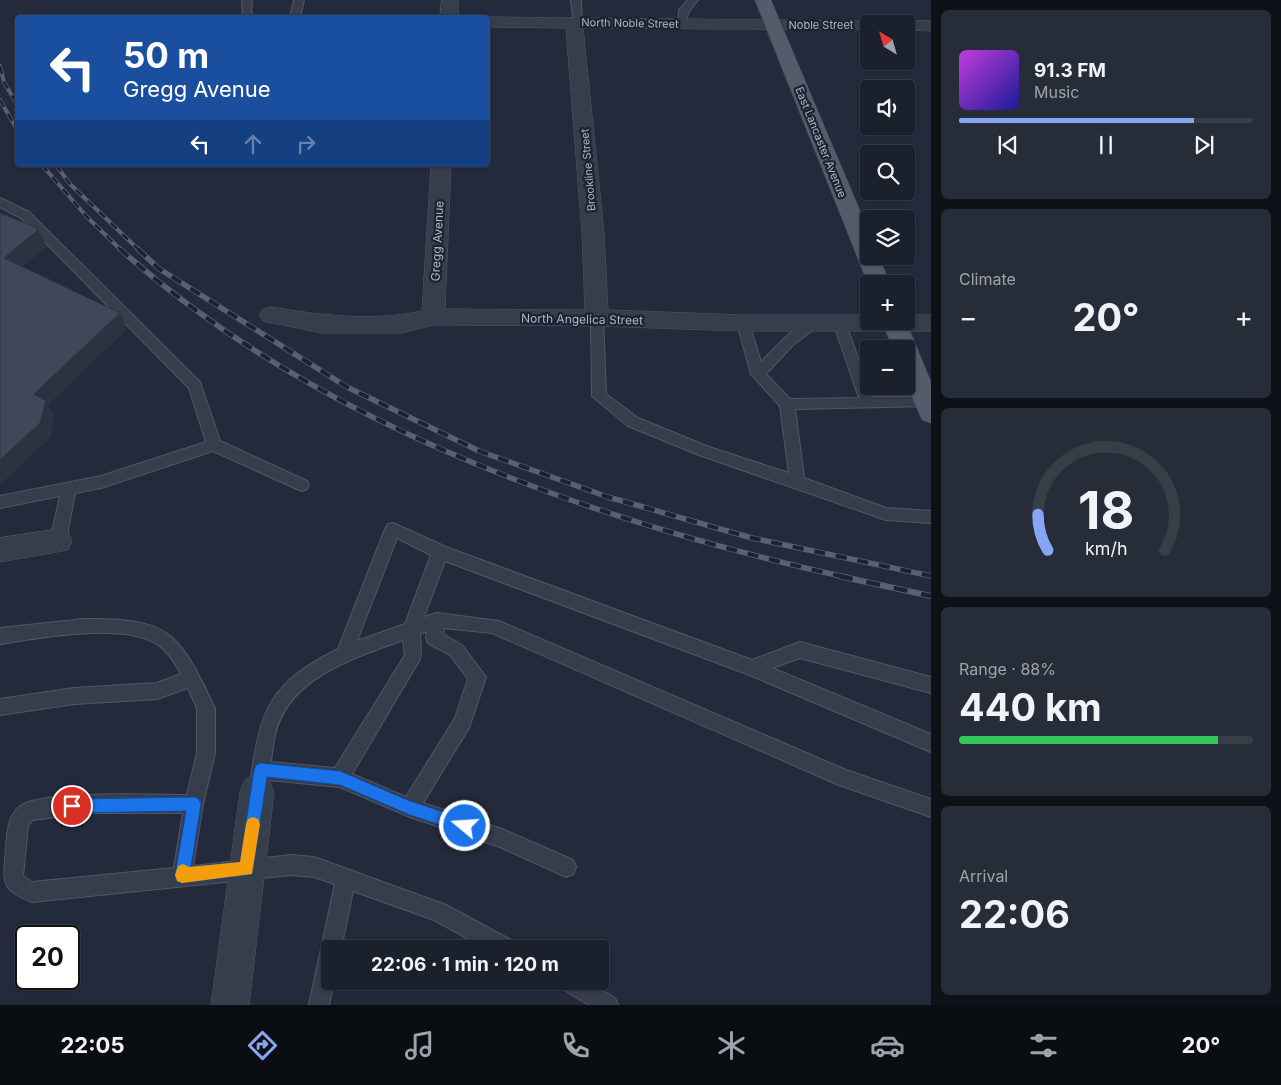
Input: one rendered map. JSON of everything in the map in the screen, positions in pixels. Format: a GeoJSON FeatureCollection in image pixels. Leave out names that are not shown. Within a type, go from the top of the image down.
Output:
{"type":"FeatureCollection","features":[{"type":"Feature","properties":{"kind":"main road","name":"East Lancaster Avenue"},"geometry":{"type":"LineString","coordinates":[[763,0],[875,275]]}},
{"type":"Feature","properties":{"kind":"main road"},"geometry":{"type":"LineString","coordinates":[[915,372],[929,407]]}},
{"type":"Feature","properties":{"kind":"street"},"geometry":{"type":"LineString","coordinates":[[449,15],[450,0]]}},
{"type":"Feature","properties":{"kind":"street","name":"North Noble Street"},"geometry":{"type":"LineString","coordinates":[[490,22],[773,24]]}},
{"type":"Feature","properties":{"kind":"street","name":"Brookline Street"},"geometry":{"type":"LineString","coordinates":[[576,23],[593,233],[597,318]]}},
{"type":"Feature","properties":{"kind":"street","name":"Noble Street"},"geometry":{"type":"LineString","coordinates":[[773,24],[860,25]]}},
{"type":"Feature","properties":{"kind":"street"},"geometry":{"type":"LineString","coordinates":[[915,25],[931,26]]}},
{"type":"Feature","properties":{"kind":"street","name":"Gregg Avenue"},"geometry":{"type":"LineString","coordinates":[[433,317],[442,167]]}},
{"type":"Feature","properties":{"kind":"street","name":"North Angelica Street"},"geometry":{"type":"LineString","coordinates":[[271,315],[323,324],[402,324],[433,317],[597,318],[743,324],[860,322]]}},
{"type":"Feature","properties":{"kind":"street","name":"North Angelica Street"},"geometry":{"type":"LineString","coordinates":[[915,323],[931,323]]}},
{"type":"Feature","properties":{"kind":"street"},"geometry":{"type":"LineString","coordinates":[[0,550],[58,540]]}},
{"type":"Feature","properties":{"kind":"street"},"geometry":{"type":"LineString","coordinates":[[230,1005],[259,781]]}},
{"type":"Feature","properties":{"kind":"lane"},"geometry":{"type":"LineString","coordinates":[[247,0],[246,14],[248,15]]}},
{"type":"Feature","properties":{"kind":"lane"},"geometry":{"type":"LineString","coordinates":[[296,15],[299,0]]}},
{"type":"Feature","properties":{"kind":"lane"},"geometry":{"type":"LineString","coordinates":[[576,0],[576,23]]}},
{"type":"Feature","properties":{"kind":"lane"},"geometry":{"type":"LineString","coordinates":[[681,24],[684,10],[692,0]]}},
{"type":"Feature","properties":{"kind":"lane"},"geometry":{"type":"LineString","coordinates":[[0,202],[25,214],[195,386],[214,445]]}},
{"type":"Feature","properties":{"kind":"lane"},"geometry":{"type":"LineString","coordinates":[[597,318],[599,396],[633,422],[704,451],[886,514],[931,517]]}},
{"type":"Feature","properties":{"kind":"lane"},"geometry":{"type":"LineString","coordinates":[[758,374],[788,342],[815,322]]}},
{"type":"Feature","properties":{"kind":"lane"},"geometry":{"type":"LineString","coordinates":[[839,322],[867,402]]}},
{"type":"Feature","properties":{"kind":"lane"},"geometry":{"type":"LineString","coordinates":[[743,324],[758,374],[787,404],[797,482]]}},
{"type":"Feature","properties":{"kind":"lane"},"geometry":{"type":"LineString","coordinates":[[787,404],[867,402],[929,407]]}},
{"type":"Feature","properties":{"kind":"lane"},"geometry":{"type":"LineString","coordinates":[[0,502],[102,482],[214,445],[302,485]]}},
{"type":"Feature","properties":{"kind":"lane"},"geometry":{"type":"LineString","coordinates":[[58,540],[69,488]]}},
{"type":"Feature","properties":{"kind":"lane"},"geometry":{"type":"LineString","coordinates":[[344,654],[393,529],[440,552],[752,668],[931,743]]}},
{"type":"Feature","properties":{"kind":"lane"},"geometry":{"type":"LineString","coordinates":[[340,778],[412,656],[411,630],[440,552]]}},
{"type":"Feature","properties":{"kind":"lane"},"geometry":{"type":"LineString","coordinates":[[410,808],[463,722],[476,678],[456,650],[434,638],[437,620]]}},
{"type":"Feature","properties":{"kind":"lane"},"geometry":{"type":"LineString","coordinates":[[566,867],[502,838],[410,808],[340,778],[259,781],[266,734],[276,709],[291,688],[319,667],[344,654],[437,620],[493,626],[845,779],[930,803]]}},
{"type":"Feature","properties":{"kind":"lane"},"geometry":{"type":"LineString","coordinates":[[0,636],[78,626],[142,630],[162,638],[180,655],[206,708],[206,752],[194,804],[182,875]]}},
{"type":"Feature","properties":{"kind":"lane"},"geometry":{"type":"LineString","coordinates":[[752,668],[800,650],[931,685]]}},
{"type":"Feature","properties":{"kind":"lane"},"geometry":{"type":"LineString","coordinates":[[0,707],[74,696],[157,692],[192,678]]}},
{"type":"Feature","properties":{"kind":"lane"},"geometry":{"type":"LineString","coordinates":[[194,804],[90,804],[34,810],[26,813],[19,822],[13,878],[19,887],[32,892],[247,869],[314,867],[439,912],[491,940]]}},
{"type":"Feature","properties":{"kind":"lane"},"geometry":{"type":"LineString","coordinates":[[333,940],[346,879]]}},
{"type":"Feature","properties":{"kind":"lane"},"geometry":{"type":"LineString","coordinates":[[319,1005],[322,990]]}},
{"type":"Feature","properties":{"kind":"lane"},"geometry":{"type":"LineString","coordinates":[[583,990],[608,1005]]}},
{"type":"Feature","properties":{"kind":"building"},"geometry":{"type":"Polygon","coordinates":[[[0,213],[35,227],[38,230],[4,258],[120,313],[34,394],[46,401],[40,423],[0,460],[0,213]]]}},
{"type":"Feature","properties":{"kind":"railway"},"geometry":{"type":"LineString","coordinates":[[0,66],[4,82],[15,101]]}},
{"type":"Feature","properties":{"kind":"railway"},"geometry":{"type":"LineString","coordinates":[[0,100],[15,126]]}},
{"type":"Feature","properties":{"kind":"railway"},"geometry":{"type":"LineString","coordinates":[[44,167],[87,217],[121,250]]}},
{"type":"Feature","properties":{"kind":"railway"},"geometry":{"type":"LineString","coordinates":[[57,167],[70,184],[139,250]]}},
{"type":"Feature","properties":{"kind":"railway"},"geometry":{"type":"LineString","coordinates":[[120,249],[197,311],[280,366],[369,415],[461,458],[556,495],[653,527],[749,554],[845,577]]}},
{"type":"Feature","properties":{"kind":"railway"},"geometry":{"type":"LineString","coordinates":[[138,249],[158,268],[347,387],[479,451],[608,497],[752,538],[931,576]]}},
{"type":"Feature","properties":{"kind":"railway"},"geometry":{"type":"LineString","coordinates":[[839,576],[931,596]]}},
{"type":"Feature","properties":{"kind":"slow traffic"},"geometry":{"type":"LineString","coordinates":[[183,871],[182,875],[247,869],[253,824]]}},
{"type":"Feature","properties":{"kind":"route"},"geometry":{"type":"LineString","coordinates":[[72,806],[90,804],[194,804],[182,875],[247,869],[261,770],[340,778],[410,808],[465,826]]}}]}
